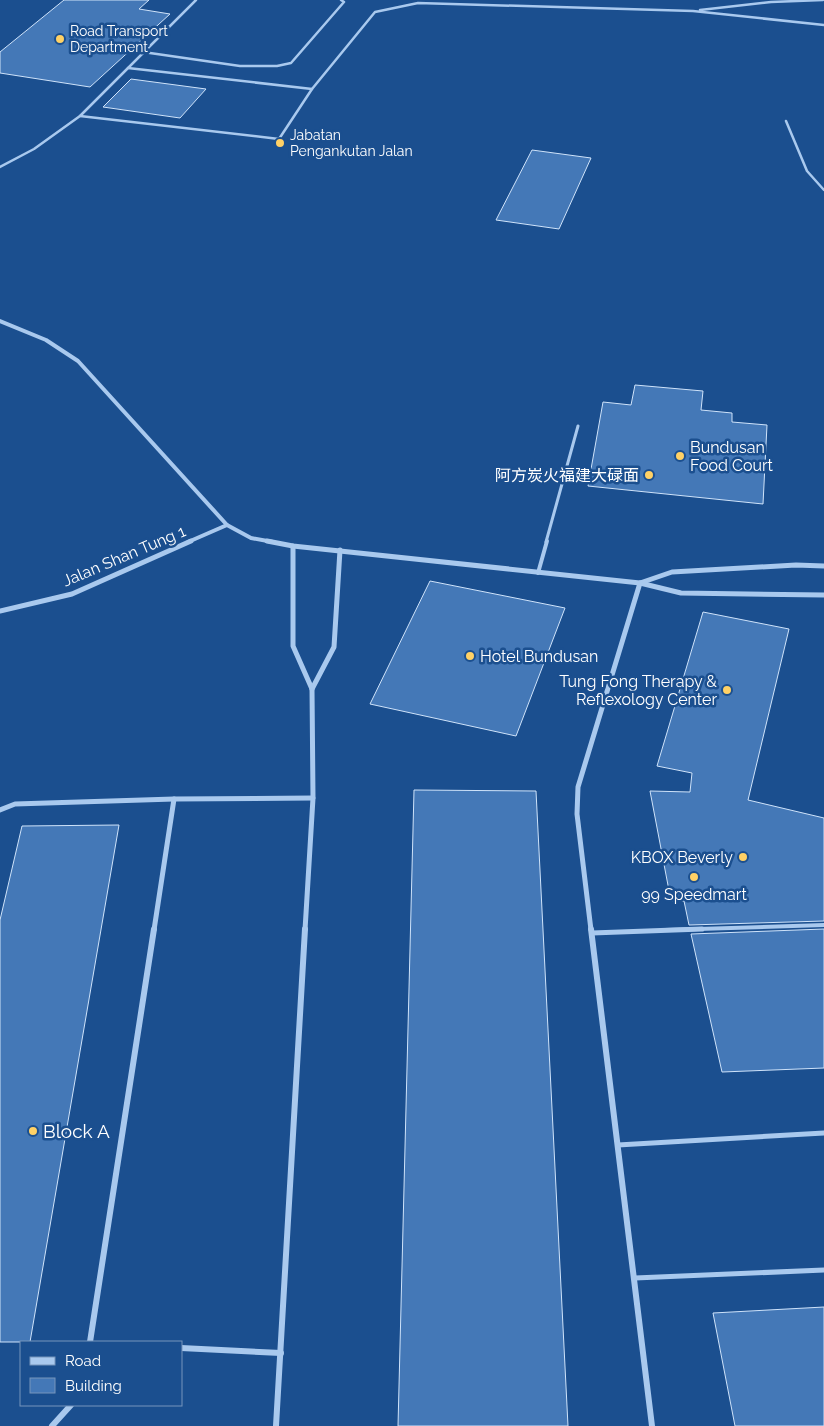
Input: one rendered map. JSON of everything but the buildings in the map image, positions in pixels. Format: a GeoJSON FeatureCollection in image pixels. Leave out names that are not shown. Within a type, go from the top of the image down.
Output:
{"type":"FeatureCollection","features":[{"type":"Feature","properties":{"kind":"street"},"geometry":{"type":"LineString","coordinates":[[0,321],[46,340],[78,361],[228,525],[251,538],[293,546],[443,560],[538,573],[640,583],[681,593],[824,595]]}},
{"type":"Feature","properties":{"kind":"street","name":"Jalan Shan Tung 1"},"geometry":{"type":"LineString","coordinates":[[0,610],[72,594],[228,525]]}},
{"type":"Feature","properties":{"kind":"street"},"geometry":{"type":"LineString","coordinates":[[276,1426],[313,798],[312,689],[294,646],[293,546]]}},
{"type":"Feature","properties":{"kind":"street"},"geometry":{"type":"LineString","coordinates":[[312,689],[334,647],[340,550]]}},
{"type":"Feature","properties":{"kind":"street"},"geometry":{"type":"LineString","coordinates":[[640,583],[672,572],[796,565],[824,566]]}},
{"type":"Feature","properties":{"kind":"street"},"geometry":{"type":"LineString","coordinates":[[640,583],[586,753],[578,787],[577,814],[652,1426]]}},
{"type":"Feature","properties":{"kind":"street"},"geometry":{"type":"LineString","coordinates":[[0,810],[15,804],[174,799],[313,798]]}},
{"type":"Feature","properties":{"kind":"street"},"geometry":{"type":"LineString","coordinates":[[90,1341],[174,799]]}},
{"type":"Feature","properties":{"kind":"street"},"geometry":{"type":"LineString","coordinates":[[182,1348],[280,1353]]}},
{"type":"Feature","properties":{"kind":"street"},"geometry":{"type":"LineString","coordinates":[[52,1426],[70,1406]]}},
{"type":"Feature","properties":{"kind":"lane"},"geometry":{"type":"LineString","coordinates":[[0,167],[34,149],[80,116],[196,0]]}},
{"type":"Feature","properties":{"kind":"lane"},"geometry":{"type":"LineString","coordinates":[[143,52],[257,67],[283,66],[291,63],[344,2],[341,0]]}},
{"type":"Feature","properties":{"kind":"lane"},"geometry":{"type":"LineString","coordinates":[[693,11],[771,2],[823,0]]}},
{"type":"Feature","properties":{"kind":"lane"},"geometry":{"type":"LineString","coordinates":[[80,116],[279,139],[312,89],[375,12],[418,3],[693,11],[824,25]]}},
{"type":"Feature","properties":{"kind":"lane"},"geometry":{"type":"LineString","coordinates":[[128,68],[312,89]]}},
{"type":"Feature","properties":{"kind":"lane"},"geometry":{"type":"LineString","coordinates":[[786,121],[807,171],[824,190]]}},
{"type":"Feature","properties":{"kind":"lane"},"geometry":{"type":"LineString","coordinates":[[538,573],[578,426]]}},
{"type":"Feature","properties":{"kind":"lane"},"geometry":{"type":"LineString","coordinates":[[592,933],[824,925]]}},
{"type":"Feature","properties":{"kind":"lane"},"geometry":{"type":"LineString","coordinates":[[618,1145],[824,1133]]}},
{"type":"Feature","properties":{"kind":"lane"},"geometry":{"type":"LineString","coordinates":[[635,1278],[824,1270]]}},
{"type":"Feature","properties":{"kind":"place","name":"Road Transport Department"},"geometry":{"type":"Point","coordinates":[60,39]}},
{"type":"Feature","properties":{"kind":"place","name":"Jabatan Pengankutan Jalan"},"geometry":{"type":"Point","coordinates":[280,143]}},
{"type":"Feature","properties":{"kind":"place","name":"Bundusan Food Court"},"geometry":{"type":"Point","coordinates":[680,456]}},
{"type":"Feature","properties":{"kind":"place","name":"阿方炭火福建大碌面"},"geometry":{"type":"Point","coordinates":[649,475]}},
{"type":"Feature","properties":{"kind":"place","name":"Hotel Bundusan"},"geometry":{"type":"Point","coordinates":[470,656]}},
{"type":"Feature","properties":{"kind":"place","name":"Tung Fong Therapy & Reflexology Center"},"geometry":{"type":"Point","coordinates":[727,690]}},
{"type":"Feature","properties":{"kind":"place","name":"KBOX Beverly"},"geometry":{"type":"Point","coordinates":[743,857]}},
{"type":"Feature","properties":{"kind":"place","name":"99 Speedmart"},"geometry":{"type":"Point","coordinates":[694,877]}},
{"type":"Feature","properties":{"kind":"place","name":"Block A"},"geometry":{"type":"Point","coordinates":[33,1131]}}]}
